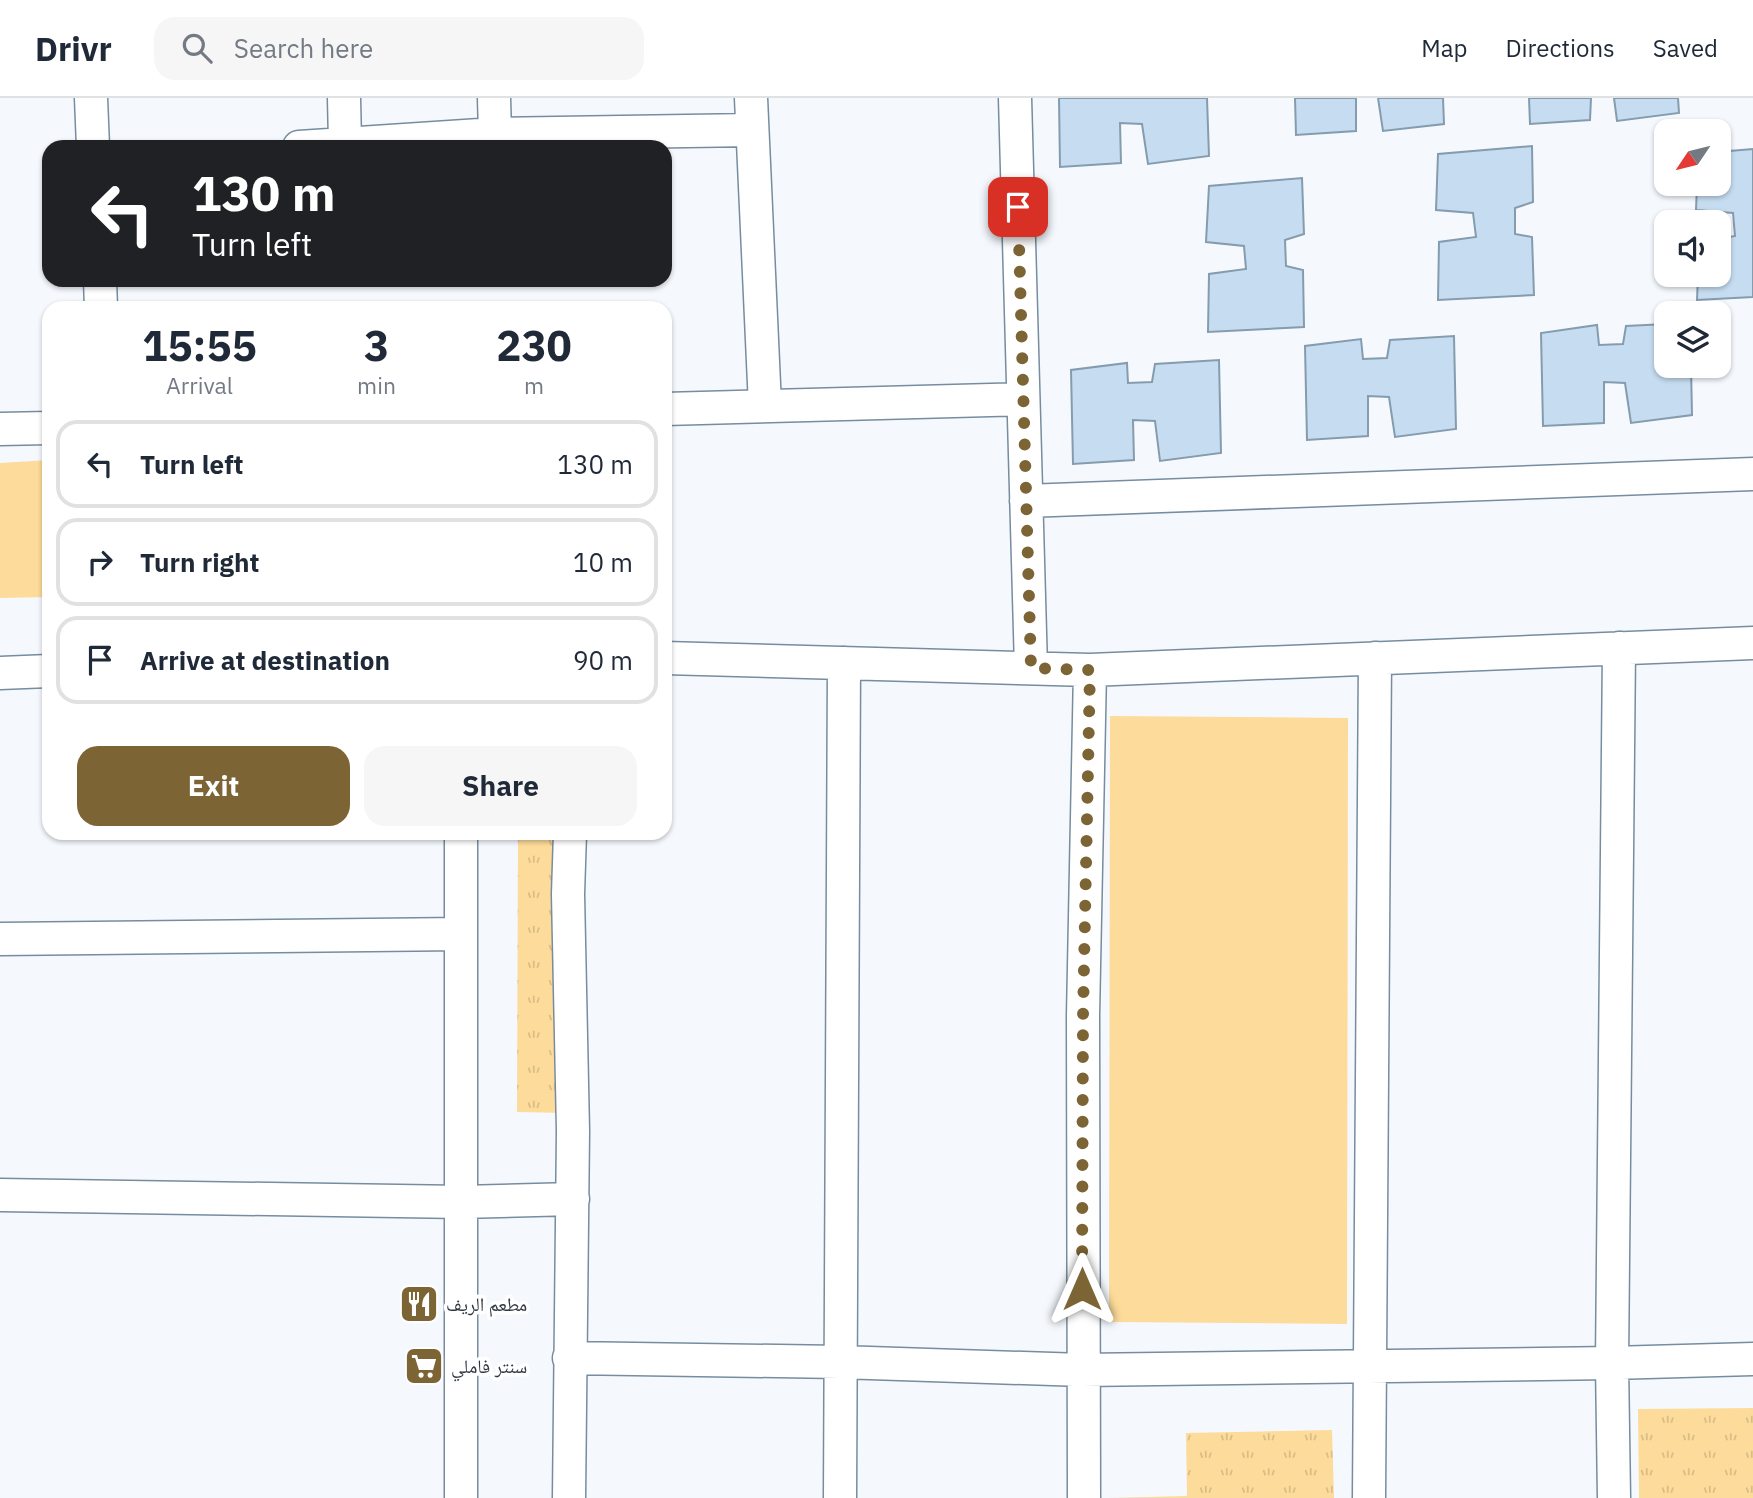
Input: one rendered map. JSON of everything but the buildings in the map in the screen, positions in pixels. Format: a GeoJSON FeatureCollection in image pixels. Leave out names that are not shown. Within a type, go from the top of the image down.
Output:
{"type":"FeatureCollection","features":[{"type":"Feature","properties":{"kind":"street"},"geometry":{"type":"LineString","coordinates":[[91,98],[93,140]]}},
{"type":"Feature","properties":{"kind":"street"},"geometry":{"type":"LineString","coordinates":[[344,98],[345,140]]}},
{"type":"Feature","properties":{"kind":"street"},"geometry":{"type":"LineString","coordinates":[[494,98],[495,134]]}},
{"type":"Feature","properties":{"kind":"street"},"geometry":{"type":"LineString","coordinates":[[751,98],[765,407]]}},
{"type":"Feature","properties":{"kind":"street"},"geometry":{"type":"LineString","coordinates":[[1015,98],[1031,668]]}},
{"type":"Feature","properties":{"kind":"street"},"geometry":{"type":"LineString","coordinates":[[395,140],[495,134],[752,130]]}},
{"type":"Feature","properties":{"kind":"street"},"geometry":{"type":"LineString","coordinates":[[672,410],[1023,399]]}},
{"type":"Feature","properties":{"kind":"street"},"geometry":{"type":"LineString","coordinates":[[0,429],[42,428]]}},
{"type":"Feature","properties":{"kind":"street"},"geometry":{"type":"LineString","coordinates":[[1026,501],[1753,474]]}},
{"type":"Feature","properties":{"kind":"street"},"geometry":{"type":"LineString","coordinates":[[672,658],[1090,670],[1753,643]]}},
{"type":"Feature","properties":{"kind":"street"},"geometry":{"type":"LineString","coordinates":[[1614,1498],[1612,1363],[1619,648]]}},
{"type":"Feature","properties":{"kind":"street"},"geometry":{"type":"LineString","coordinates":[[1369,1498],[1375,658]]}},
{"type":"Feature","properties":{"kind":"street"},"geometry":{"type":"LineString","coordinates":[[840,1498],[844,663]]}},
{"type":"Feature","properties":{"kind":"street"},"geometry":{"type":"LineString","coordinates":[[1084,1498],[1083,1016],[1090,670]]}},
{"type":"Feature","properties":{"kind":"street"},"geometry":{"type":"LineString","coordinates":[[0,673],[42,671]]}},
{"type":"Feature","properties":{"kind":"street"},"geometry":{"type":"LineString","coordinates":[[461,840],[461,1498]]}},
{"type":"Feature","properties":{"kind":"street"},"geometry":{"type":"LineString","coordinates":[[569,1498],[573,1199],[568,894],[570,840]]}},
{"type":"Feature","properties":{"kind":"street"},"geometry":{"type":"LineString","coordinates":[[0,939],[461,934]]}},
{"type":"Feature","properties":{"kind":"street"},"geometry":{"type":"LineString","coordinates":[[0,1195],[462,1202],[573,1199]]}},
{"type":"Feature","properties":{"kind":"street"},"geometry":{"type":"LineString","coordinates":[[569,1358],[840,1362],[1082,1370],[1753,1359]]}},
{"type":"Feature","properties":{"kind":"green space"},"geometry":{"type":"Polygon","coordinates":[[[42,460],[42,597],[0,598],[0,463],[42,460]]]}},
{"type":"Feature","properties":{"kind":"green space"},"geometry":{"type":"Polygon","coordinates":[[[1110,716],[1348,718],[1347,1324],[1109,1322],[1110,716]]]}},
{"type":"Feature","properties":{"kind":"green space"},"geometry":{"type":"Polygon","coordinates":[[[518,840],[568,840],[567,1113],[517,1112],[518,840]]]}},
{"type":"Feature","properties":{"kind":"green space"},"geometry":{"type":"Polygon","coordinates":[[[1753,1408],[1753,1498],[1639,1498],[1638,1409],[1753,1408]]]}},
{"type":"Feature","properties":{"kind":"green space"},"geometry":{"type":"Polygon","coordinates":[[[1332,1430],[1334,1498],[1108,1498],[1187,1496],[1186,1433],[1332,1430]]]}},
{"type":"Feature","properties":{"kind":"place","name":"مطعم الريف"},"geometry":{"type":"Point","coordinates":[419,1304]}},
{"type":"Feature","properties":{"kind":"place","name":"سنتر فاملي"},"geometry":{"type":"Point","coordinates":[424,1366]}},
{"type":"Feature","properties":{"kind":"route"},"geometry":{"type":"LineString","coordinates":[[1018,207],[1031,668],[1090,670],[1085,855],[1082,1289]]}}]}
